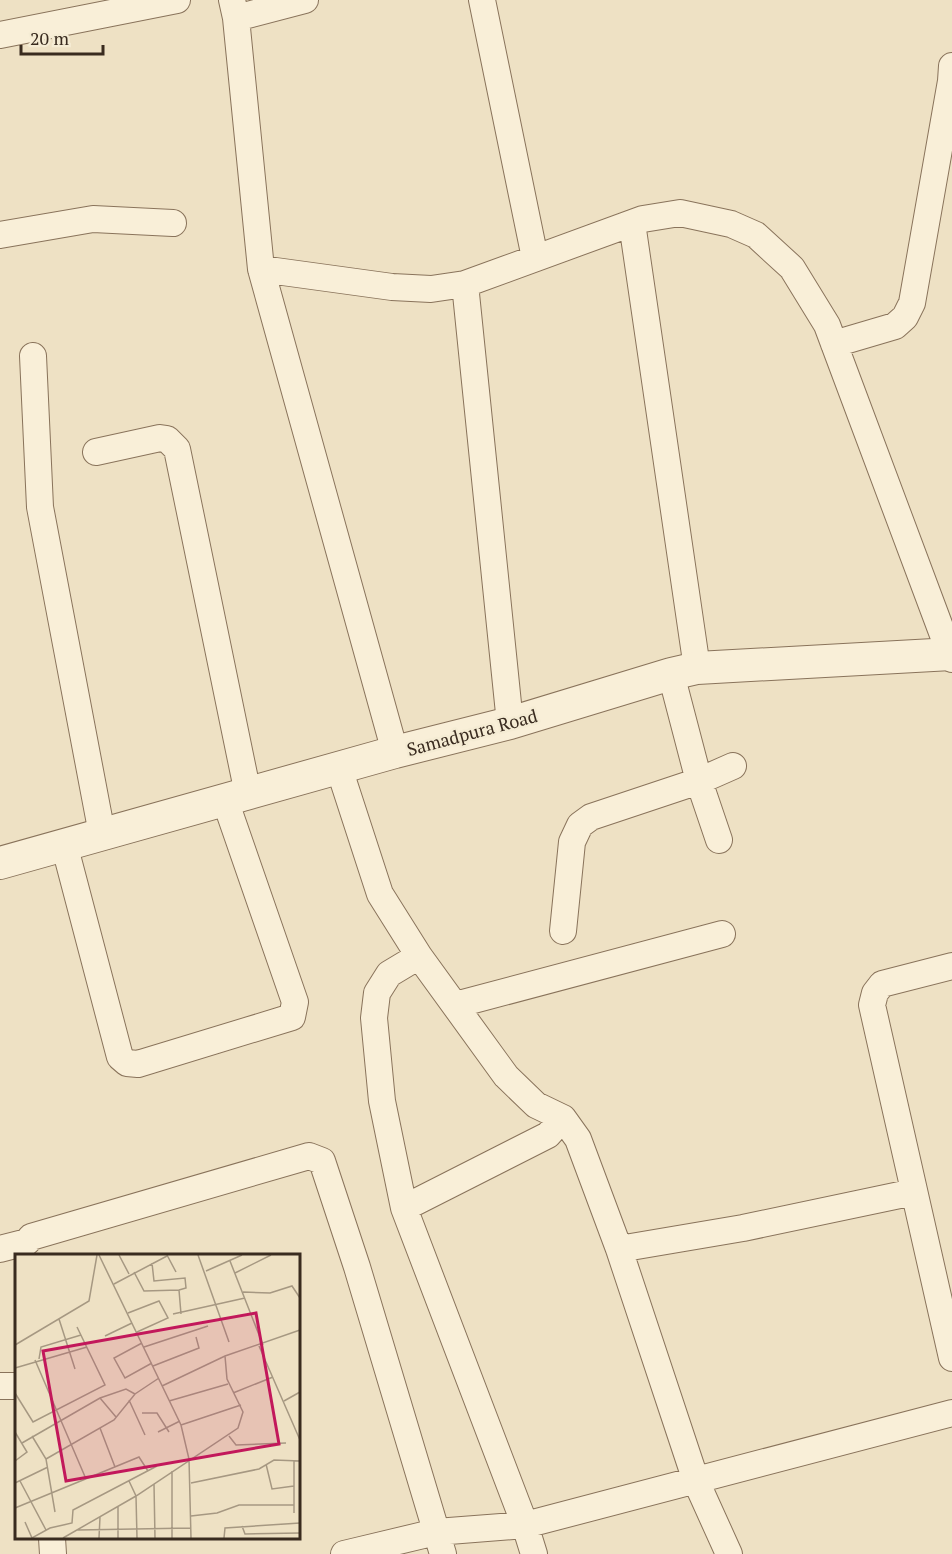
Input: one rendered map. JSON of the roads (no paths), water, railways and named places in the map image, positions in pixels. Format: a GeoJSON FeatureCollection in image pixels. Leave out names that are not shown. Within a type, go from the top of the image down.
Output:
{"type":"FeatureCollection","features":[{"type":"Feature","properties":{"kind":"street"},"geometry":{"type":"LineString","coordinates":[[0,35],[177,0]]}},
{"type":"Feature","properties":{"kind":"street"},"geometry":{"type":"LineString","coordinates":[[305,0],[234,9],[261,269],[395,752]]}},
{"type":"Feature","properties":{"kind":"street"},"geometry":{"type":"LineString","coordinates":[[482,0],[535,258]]}},
{"type":"Feature","properties":{"kind":"street"},"geometry":{"type":"LineString","coordinates":[[834,344],[895,326],[905,317],[912,303],[952,66]]}},
{"type":"Feature","properties":{"kind":"street"},"geometry":{"type":"LineString","coordinates":[[261,269],[392,287],[431,289],[465,284],[632,223],[680,213],[731,224],[756,235],[792,268],[827,325],[951,656]]}},
{"type":"Feature","properties":{"kind":"street"},"geometry":{"type":"LineString","coordinates":[[0,235],[93,219],[173,223]]}},
{"type":"Feature","properties":{"kind":"street"},"geometry":{"type":"LineString","coordinates":[[632,223],[699,781],[719,840]]}},
{"type":"Feature","properties":{"kind":"street"},"geometry":{"type":"LineString","coordinates":[[465,284],[510,723]]}},
{"type":"Feature","properties":{"kind":"street"},"geometry":{"type":"LineString","coordinates":[[33,356],[40,507],[102,834]]}},
{"type":"Feature","properties":{"kind":"street"},"geometry":{"type":"LineString","coordinates":[[64,844],[120,1057],[127,1063],[138,1064],[292,1017],[295,1002],[236,797],[177,450],[167,439],[160,438],[96,452]]}},
{"type":"Feature","properties":{"kind":"street","name":"Samadpura Road"},"geometry":{"type":"LineString","coordinates":[[0,862],[395,752],[510,723],[684,671],[951,656]]}},
{"type":"Feature","properties":{"kind":"street"},"geometry":{"type":"LineString","coordinates":[[562,931],[572,842],[580,825],[591,817],[699,781],[733,766]]}},
{"type":"Feature","properties":{"kind":"street"},"geometry":{"type":"LineString","coordinates":[[339,768],[380,894],[419,956],[506,1076],[536,1105],[563,1118],[579,1139],[619,1249],[696,1482],[729,1554]]}},
{"type":"Feature","properties":{"kind":"street"},"geometry":{"type":"LineString","coordinates":[[455,1005],[722,934]]}},
{"type":"Feature","properties":{"kind":"street"},"geometry":{"type":"LineString","coordinates":[[419,956],[389,974],[377,993],[374,1018],[382,1101],[404,1208],[534,1554]]}},
{"type":"Feature","properties":{"kind":"street"},"geometry":{"type":"LineString","coordinates":[[952,966],[882,984],[875,993],[873,1005],[952,1358]]}},
{"type":"Feature","properties":{"kind":"street"},"geometry":{"type":"LineString","coordinates":[[404,1208],[548,1135],[563,1118]]}},
{"type":"Feature","properties":{"kind":"street"},"geometry":{"type":"LineString","coordinates":[[0,1250],[26,1249],[31,1237],[42,1233],[309,1156],[322,1161],[357,1267],[439,1543]]}},
{"type":"Feature","properties":{"kind":"street"},"geometry":{"type":"LineString","coordinates":[[619,1249],[742,1228],[914,1192]]}},
{"type":"Feature","properties":{"kind":"street"},"geometry":{"type":"LineString","coordinates":[[344,1554],[439,1543],[525,1525],[952,1413]]}},
{"type":"Feature","properties":{"kind":"street"},"geometry":{"type":"LineString","coordinates":[[52,1539],[53,1554]]}}]}
